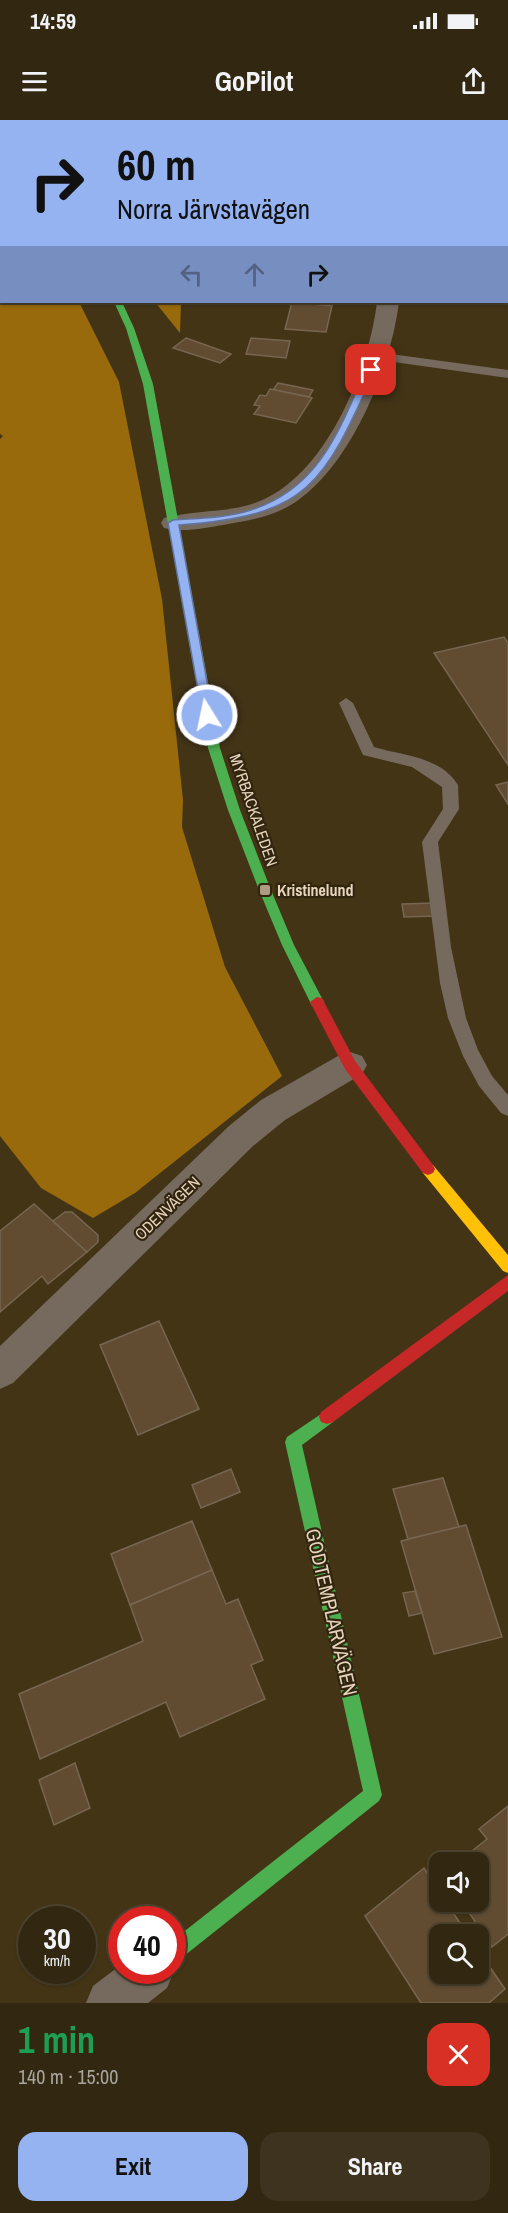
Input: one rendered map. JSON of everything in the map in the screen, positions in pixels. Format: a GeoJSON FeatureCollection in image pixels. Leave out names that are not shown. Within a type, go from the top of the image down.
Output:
{"type":"FeatureCollection","features":[{"type":"Feature","properties":{"kind":"street","name":"MYRBACKALEDEN"},"geometry":{"type":"LineString","coordinates":[[118,303],[130,328],[148,384],[207,715],[234,810],[288,945],[350,1065],[435,1179],[508,1266]]}},
{"type":"Feature","properties":{"kind":"street"},"geometry":{"type":"LineString","coordinates":[[173,523],[225,519],[255,512],[298,491],[317,474],[338,442],[376,356],[383,334],[388,303]]}},
{"type":"Feature","properties":{"kind":"street","name":"ODENVÄGEN"},"geometry":{"type":"LineString","coordinates":[[0,1371],[241,1136],[273,1110],[350,1065]]}},
{"type":"Feature","properties":{"kind":"street","name":"GODTEMPLARVÄGEN"},"geometry":{"type":"LineString","coordinates":[[186,1942],[373,1795],[293,1442],[508,1282]]}},
{"type":"Feature","properties":{"kind":"street"},"geometry":{"type":"LineString","coordinates":[[110,2003],[134,1984]]}},
{"type":"Feature","properties":{"kind":"lane"},"geometry":{"type":"LineString","coordinates":[[376,356],[508,374]]}},
{"type":"Feature","properties":{"kind":"lane"},"geometry":{"type":"LineString","coordinates":[[346,703],[368,750],[383,757],[405,759],[433,770],[450,785],[452,809],[429,842],[450,999],[464,1038],[490,1090],[508,1108]]}},
{"type":"Feature","properties":{"kind":"shaded area"},"geometry":{"type":"Polygon","coordinates":[[[0,303],[80,303],[119,382],[162,599],[183,800],[182,827],[225,967],[282,1076],[135,1193],[93,1218],[41,1188],[0,1136],[0,439],[3,436],[0,434],[0,303]]]}},
{"type":"Feature","properties":{"kind":"shaded area"},"geometry":{"type":"Polygon","coordinates":[[[156,303],[181,303],[180,333],[156,303]]]}},
{"type":"Feature","properties":{"kind":"building"},"geometry":{"type":"Polygon","coordinates":[[[292,303],[332,306],[326,332],[285,329],[292,303]]]}},
{"type":"Feature","properties":{"kind":"building"},"geometry":{"type":"Polygon","coordinates":[[[186,338],[231,354],[220,363],[173,348],[186,338]]]}},
{"type":"Feature","properties":{"kind":"building"},"geometry":{"type":"Polygon","coordinates":[[[251,338],[290,341],[286,358],[246,354],[251,338]]]}},
{"type":"Feature","properties":{"kind":"building"},"geometry":{"type":"Polygon","coordinates":[[[278,383],[313,390],[309,397],[273,390],[278,383]]]}},
{"type":"Feature","properties":{"kind":"building"},"geometry":{"type":"Polygon","coordinates":[[[270,389],[312,398],[296,423],[254,414],[260,406],[254,405],[260,395],[266,396],[270,389]]]}},
{"type":"Feature","properties":{"kind":"building"},"geometry":{"type":"Polygon","coordinates":[[[504,637],[508,643],[508,765],[434,653],[504,637]]]}},
{"type":"Feature","properties":{"kind":"building"},"geometry":{"type":"Polygon","coordinates":[[[508,782],[508,804],[496,785],[508,782]]]}},
{"type":"Feature","properties":{"kind":"building"},"geometry":{"type":"Polygon","coordinates":[[[435,903],[437,916],[404,917],[402,904],[435,903]]]}},
{"type":"Feature","properties":{"kind":"building"},"geometry":{"type":"Polygon","coordinates":[[[34,1204],[87,1252],[48,1284],[42,1276],[0,1312],[0,1231],[34,1204]]]}},
{"type":"Feature","properties":{"kind":"building"},"geometry":{"type":"Polygon","coordinates":[[[65,1212],[72,1212],[98,1235],[98,1242],[87,1252],[53,1221],[65,1212]]]}},
{"type":"Feature","properties":{"kind":"building"},"geometry":{"type":"Polygon","coordinates":[[[159,1321],[199,1409],[138,1435],[100,1345],[159,1321]]]}},
{"type":"Feature","properties":{"kind":"building"},"geometry":{"type":"Polygon","coordinates":[[[231,1469],[240,1492],[201,1508],[192,1485],[231,1469]]]}},
{"type":"Feature","properties":{"kind":"building"},"geometry":{"type":"Polygon","coordinates":[[[443,1478],[459,1527],[408,1539],[393,1489],[443,1478]]]}},
{"type":"Feature","properties":{"kind":"building"},"geometry":{"type":"Polygon","coordinates":[[[192,1521],[212,1570],[130,1605],[111,1554],[192,1521]]]}},
{"type":"Feature","properties":{"kind":"building"},"geometry":{"type":"Polygon","coordinates":[[[466,1525],[502,1637],[434,1654],[401,1541],[466,1525]]]}},
{"type":"Feature","properties":{"kind":"building"},"geometry":{"type":"Polygon","coordinates":[[[212,1570],[226,1604],[238,1599],[263,1660],[251,1665],[265,1699],[180,1737],[166,1702],[40,1759],[19,1694],[143,1641],[130,1605],[212,1570]]]}},
{"type":"Feature","properties":{"kind":"building"},"geometry":{"type":"Polygon","coordinates":[[[415,1591],[422,1613],[409,1616],[403,1593],[415,1591]]]}},
{"type":"Feature","properties":{"kind":"building"},"geometry":{"type":"Polygon","coordinates":[[[75,1763],[90,1808],[54,1825],[39,1780],[75,1763]]]}},
{"type":"Feature","properties":{"kind":"building"},"geometry":{"type":"Polygon","coordinates":[[[508,1806],[508,1934],[492,1947],[489,1942],[489,1924],[477,1924],[469,1912],[489,1912],[489,1852],[471,1852],[487,1839],[479,1829],[508,1806]]]}},
{"type":"Feature","properties":{"kind":"building"},"geometry":{"type":"Polygon","coordinates":[[[424,1868],[429,1876],[429,1912],[453,1912],[461,1924],[429,1924],[429,1984],[489,1984],[489,1966],[505,1989],[489,2003],[421,2003],[365,1916],[424,1868]]]}},
{"type":"Feature","properties":{"kind":"traffic: fast"},"geometry":{"type":"LineString","coordinates":[[118,303],[130,328],[148,384],[214,748],[234,810],[265,890],[288,945],[317,1002]]}},
{"type":"Feature","properties":{"kind":"traffic: fast"},"geometry":{"type":"LineString","coordinates":[[186,1942],[373,1795],[293,1442],[327,1417]]}},
{"type":"Feature","properties":{"kind":"traffic: slow"},"geometry":{"type":"LineString","coordinates":[[428,1169],[508,1266]]}},
{"type":"Feature","properties":{"kind":"traffic: jam"},"geometry":{"type":"LineString","coordinates":[[317,1002],[350,1065],[428,1169]]}},
{"type":"Feature","properties":{"kind":"traffic: jam"},"geometry":{"type":"LineString","coordinates":[[327,1417],[508,1282]]}},
{"type":"Feature","properties":{"kind":"place","name":"Kristinelund"},"geometry":{"type":"Point","coordinates":[265,890]}},
{"type":"Feature","properties":{"kind":"route"},"geometry":{"type":"LineString","coordinates":[[207,715],[173,523],[225,519],[255,512],[298,491],[317,474],[338,442],[371,370]]}}]}
